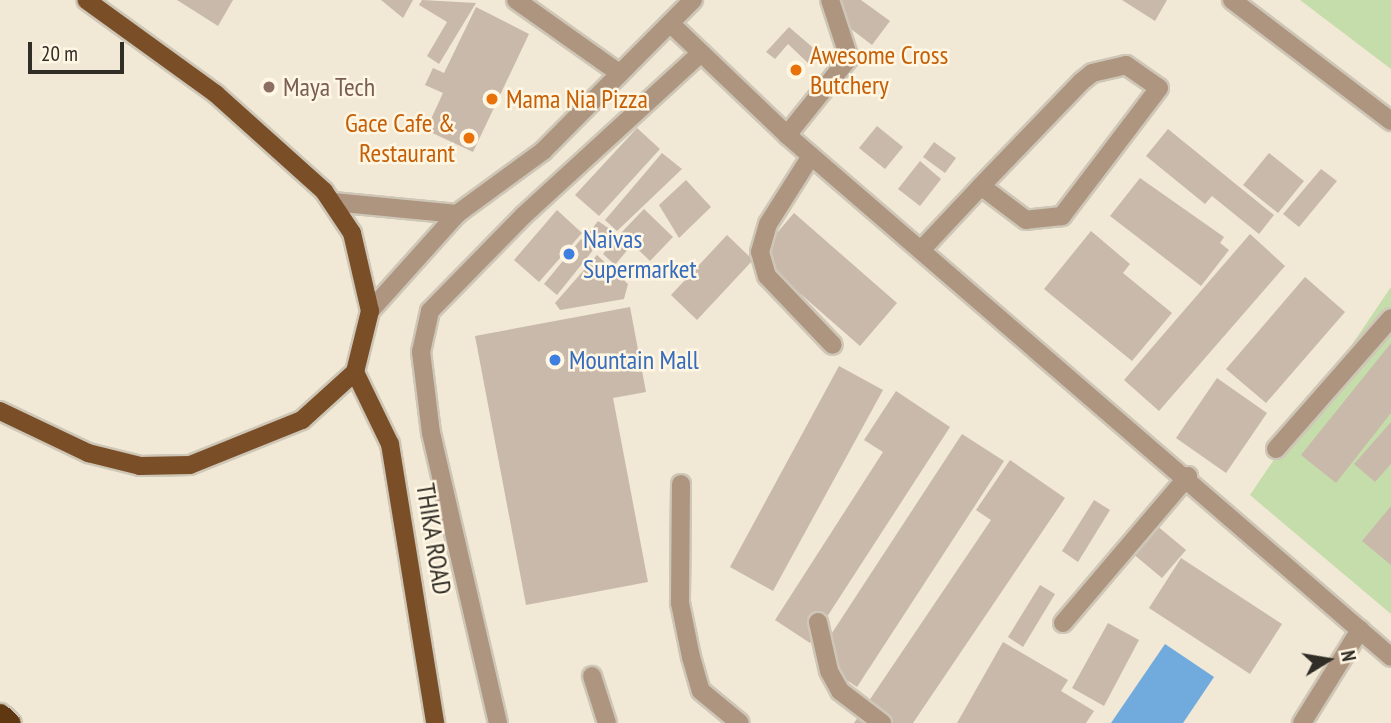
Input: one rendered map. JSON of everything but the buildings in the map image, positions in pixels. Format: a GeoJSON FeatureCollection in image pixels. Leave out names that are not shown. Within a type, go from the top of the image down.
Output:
{"type":"FeatureCollection","features":[{"type":"Feature","properties":{"kind":"highway"},"geometry":{"type":"LineString","coordinates":[[0,714],[10,723]]}},
{"type":"Feature","properties":{"kind":"main road"},"geometry":{"type":"LineString","coordinates":[[0,411],[88,453],[140,466],[190,465],[302,420],[355,372],[370,311],[352,233],[332,202],[276,142],[86,0]]}},
{"type":"Feature","properties":{"kind":"main road","name":"THIKA ROAD"},"geometry":{"type":"LineString","coordinates":[[355,372],[390,444],[435,723]]}},
{"type":"Feature","properties":{"kind":"street"},"geometry":{"type":"LineString","coordinates":[[516,0],[619,73]]}},
{"type":"Feature","properties":{"kind":"street"},"geometry":{"type":"LineString","coordinates":[[370,311],[457,214],[543,151],[619,73],[672,25],[693,0]]}},
{"type":"Feature","properties":{"kind":"street"},"geometry":{"type":"LineString","coordinates":[[787,135],[849,58],[830,0]]}},
{"type":"Feature","properties":{"kind":"street"},"geometry":{"type":"LineString","coordinates":[[1232,0],[1391,121]]}},
{"type":"Feature","properties":{"kind":"street"},"geometry":{"type":"LineString","coordinates":[[672,25],[787,135],[1188,476],[1391,657]]}},
{"type":"Feature","properties":{"kind":"street"},"geometry":{"type":"LineString","coordinates":[[498,723],[431,433],[421,352],[430,311],[524,215],[701,53]]}},
{"type":"Feature","properties":{"kind":"street"},"geometry":{"type":"LineString","coordinates":[[922,250],[981,186],[1092,74],[1126,65],[1159,88],[1062,216],[1026,220],[981,186]]}},
{"type":"Feature","properties":{"kind":"street"},"geometry":{"type":"LineString","coordinates":[[811,156],[768,224],[760,252],[767,276],[833,345]]}},
{"type":"Feature","properties":{"kind":"street"},"geometry":{"type":"LineString","coordinates":[[332,202],[457,214]]}},
{"type":"Feature","properties":{"kind":"street"},"geometry":{"type":"LineString","coordinates":[[1276,449],[1391,318]]}},
{"type":"Feature","properties":{"kind":"street"},"geometry":{"type":"LineString","coordinates":[[1063,623],[1188,476]]}},
{"type":"Feature","properties":{"kind":"street"},"geometry":{"type":"LineString","coordinates":[[681,484],[680,603],[691,657],[701,691],[740,723]]}},
{"type":"Feature","properties":{"kind":"street"},"geometry":{"type":"LineString","coordinates":[[818,622],[829,671],[840,691],[882,723]]}},
{"type":"Feature","properties":{"kind":"street"},"geometry":{"type":"LineString","coordinates":[[1302,723],[1360,629]]}},
{"type":"Feature","properties":{"kind":"street"},"geometry":{"type":"LineString","coordinates":[[592,676],[607,723]]}},
{"type":"Feature","properties":{"kind":"green space"},"geometry":{"type":"Polygon","coordinates":[[[1300,0],[1391,0],[1391,69],[1300,0]]]}},
{"type":"Feature","properties":{"kind":"green space"},"geometry":{"type":"Polygon","coordinates":[[[1391,287],[1391,614],[1250,495],[1391,287]]]}},
{"type":"Feature","properties":{"kind":"water"},"geometry":{"type":"Polygon","coordinates":[[[1165,644],[1214,677],[1183,723],[1111,723],[1165,644]]]}},
{"type":"Feature","properties":{"kind":"place","name":"Awesome Cross Butchery"},"geometry":{"type":"Point","coordinates":[796,70]}},
{"type":"Feature","properties":{"kind":"place","name":"Maya Tech"},"geometry":{"type":"Point","coordinates":[269,87]}},
{"type":"Feature","properties":{"kind":"place","name":"Mama Nia Pizza"},"geometry":{"type":"Point","coordinates":[492,99]}},
{"type":"Feature","properties":{"kind":"place","name":"Gace Cafe & Restaurant"},"geometry":{"type":"Point","coordinates":[469,138]}},
{"type":"Feature","properties":{"kind":"place","name":"Naivas Supermarket"},"geometry":{"type":"Point","coordinates":[569,254]}},
{"type":"Feature","properties":{"kind":"place","name":"Mountain Mall"},"geometry":{"type":"Point","coordinates":[555,360]}}]}
